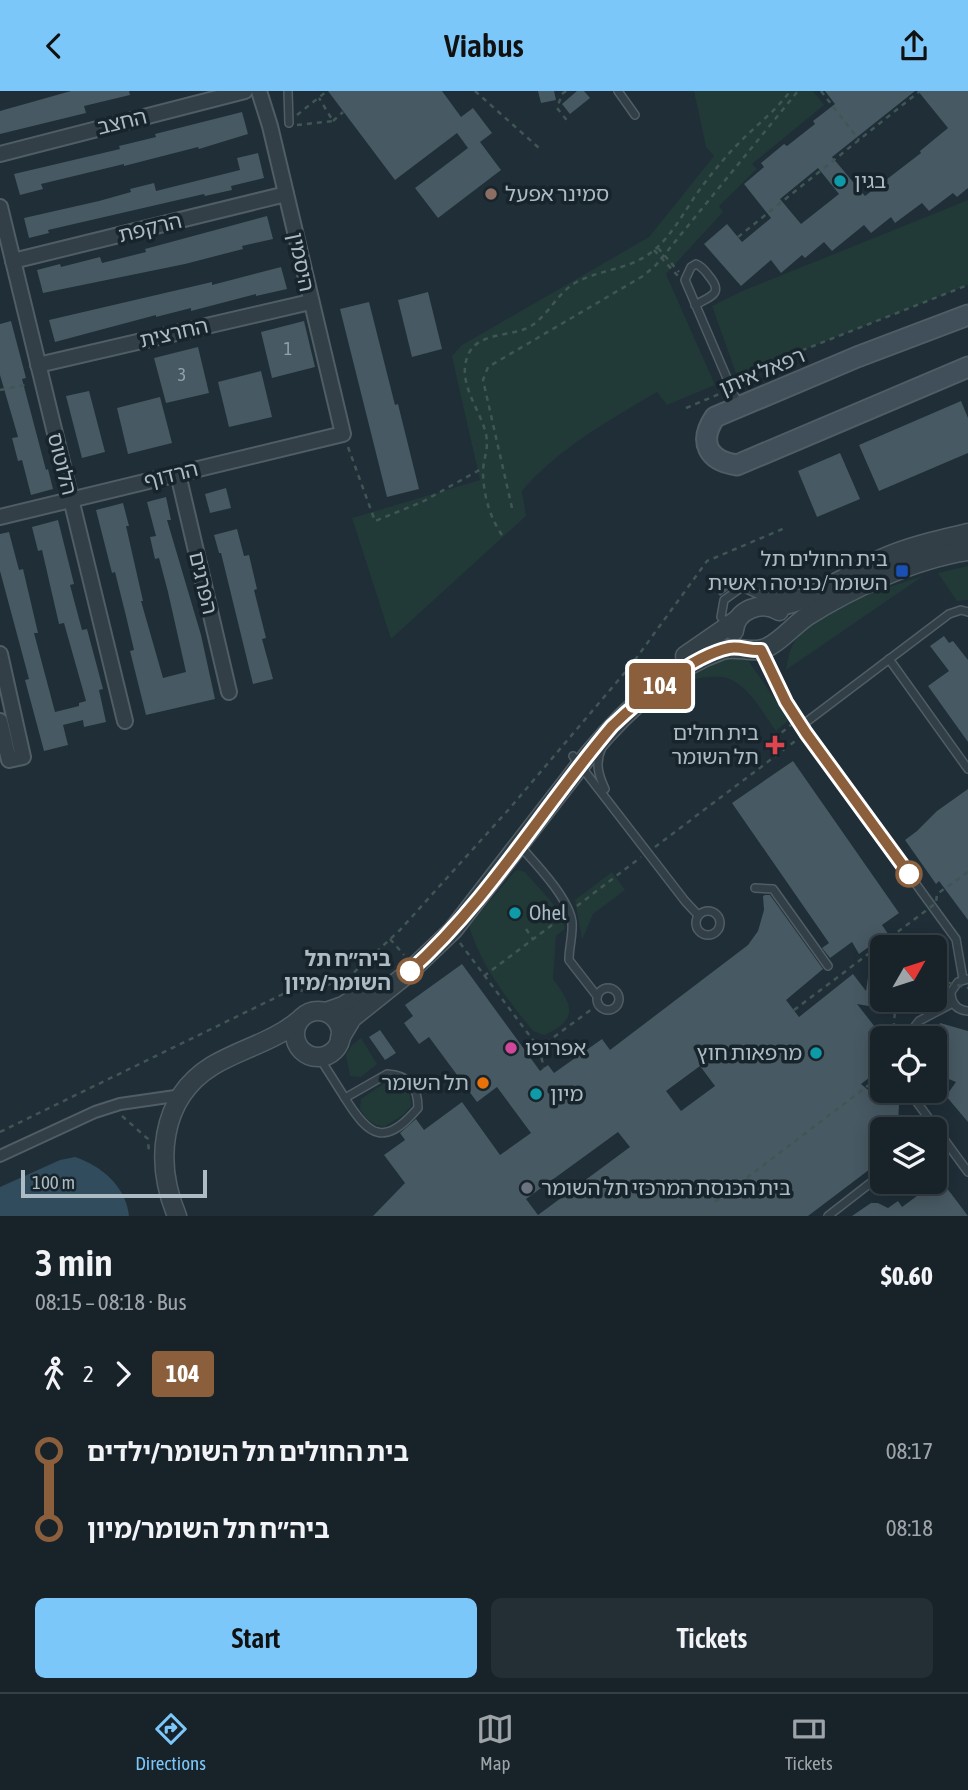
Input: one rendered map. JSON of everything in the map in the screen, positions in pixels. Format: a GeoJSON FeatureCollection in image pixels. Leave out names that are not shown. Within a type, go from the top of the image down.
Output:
{"type":"FeatureCollection","features":[{"type":"Feature","properties":{"kind":"main road","name":"רפאל איתן"},"geometry":{"type":"LineString","coordinates":[[968,315],[857,357],[736,398],[707,428],[706,442],[712,454],[723,463],[737,465],[968,367]]}},
{"type":"Feature","properties":{"kind":"street","name":"החצב"},"geometry":{"type":"LineString","coordinates":[[0,154],[244,91]]}},
{"type":"Feature","properties":{"kind":"street","name":"היסמין"},"geometry":{"type":"LineString","coordinates":[[259,91],[343,434]]}},
{"type":"Feature","properties":{"kind":"street","name":"הרקפת"},"geometry":{"type":"LineString","coordinates":[[13,261],[286,194]]}},
{"type":"Feature","properties":{"kind":"street","name":"הלוטוס"},"geometry":{"type":"LineString","coordinates":[[0,207],[125,721]]}},
{"type":"Feature","properties":{"kind":"street","name":"החרצית"},"geometry":{"type":"LineString","coordinates":[[38,365],[310,302]]}},
{"type":"Feature","properties":{"kind":"street","name":"הרדוף"},"geometry":{"type":"LineString","coordinates":[[0,517],[343,434]]}},
{"type":"Feature","properties":{"kind":"street","name":"הפרגים"},"geometry":{"type":"LineString","coordinates":[[178,474],[229,692]]}},
{"type":"Feature","properties":{"kind":"street"},"geometry":{"type":"LineString","coordinates":[[237,1053],[277,1047],[315,1056],[333,1051],[352,1018],[410,971],[451,932],[520,845],[604,719],[659,672],[733,624],[752,608],[789,605],[901,551],[968,533]]}},
{"type":"Feature","properties":{"kind":"street"},"geometry":{"type":"LineString","coordinates":[[177,1216],[167,1189],[163,1154],[170,1121],[182,1095],[209,1068],[279,1035],[311,1012],[337,1009],[363,994],[407,958],[458,907],[577,760],[647,695],[703,659],[724,649],[753,649],[781,637],[807,617],[887,575],[930,559],[968,551]]}},
{"type":"Feature","properties":{"kind":"street"},"geometry":{"type":"LineString","coordinates":[[770,607],[776,609],[784,619],[781,637]]}},
{"type":"Feature","properties":{"kind":"street"},"geometry":{"type":"LineString","coordinates":[[733,624],[736,640],[753,649]]}},
{"type":"Feature","properties":{"kind":"street"},"geometry":{"type":"LineString","coordinates":[[0,654],[23,757],[9,760],[0,721]]}},
{"type":"Feature","properties":{"kind":"street"},"geometry":{"type":"LineString","coordinates":[[326,1012],[338,1023],[340,1038]]}},
{"type":"Feature","properties":{"kind":"street"},"geometry":{"type":"LineString","coordinates":[[298,1021],[296,1042],[305,1053],[315,1056]]}},
{"type":"Feature","properties":{"kind":"street"},"geometry":{"type":"LineString","coordinates":[[0,1156],[112,1107],[182,1095]]}},
{"type":"Feature","properties":{"kind":"lane"},"geometry":{"type":"LineString","coordinates":[[288,91],[291,123]]}},
{"type":"Feature","properties":{"kind":"lane"},"geometry":{"type":"LineString","coordinates":[[618,91],[635,115]]}},
{"type":"Feature","properties":{"kind":"lane"},"geometry":{"type":"LineString","coordinates":[[695,305],[713,296],[716,285],[702,266],[696,264],[691,267],[685,280],[695,305],[736,398]]}},
{"type":"Feature","properties":{"kind":"lane"},"geometry":{"type":"LineString","coordinates":[[733,624],[721,617],[724,600],[743,587],[764,597],[808,592],[831,584]]}},
{"type":"Feature","properties":{"kind":"lane"},"geometry":{"type":"LineString","coordinates":[[799,723],[949,614],[961,610],[968,612]]}},
{"type":"Feature","properties":{"kind":"lane"},"geometry":{"type":"LineString","coordinates":[[753,649],[799,723],[956,939],[965,979],[953,987],[951,998],[957,1008],[968,1011]]}},
{"type":"Feature","properties":{"kind":"lane"},"geometry":{"type":"LineString","coordinates":[[889,659],[968,769]]}},
{"type":"Feature","properties":{"kind":"lane"},"geometry":{"type":"LineString","coordinates":[[611,802],[598,776],[597,766],[612,726]]}},
{"type":"Feature","properties":{"kind":"lane"},"geometry":{"type":"LineString","coordinates":[[577,760],[698,915]]}},
{"type":"Feature","properties":{"kind":"lane"},"geometry":{"type":"LineString","coordinates":[[520,845],[567,907],[572,925],[569,960],[597,1000]]}},
{"type":"Feature","properties":{"kind":"lane"},"geometry":{"type":"LineString","coordinates":[[755,888],[773,889],[828,966]]}},
{"type":"Feature","properties":{"kind":"lane"},"geometry":{"type":"LineString","coordinates":[[915,1026],[919,1021],[953,1003]]}},
{"type":"Feature","properties":{"kind":"lane"},"geometry":{"type":"LineString","coordinates":[[315,1056],[360,1122],[373,1132],[386,1133],[407,1121],[418,1108],[418,1096],[414,1086],[405,1078],[394,1074],[376,1079],[345,1098]]}},
{"type":"Feature","properties":{"kind":"lane"},"geometry":{"type":"LineString","coordinates":[[947,1146],[968,1172]]}},
{"type":"Feature","properties":{"kind":"lane"},"geometry":{"type":"LineString","coordinates":[[828,1216],[870,1183]]}},
{"type":"Feature","properties":{"kind":"path"},"geometry":{"type":"LineString","coordinates":[[291,123],[327,91]]}},
{"type":"Feature","properties":{"kind":"path"},"geometry":{"type":"LineString","coordinates":[[475,91],[539,148]]}},
{"type":"Feature","properties":{"kind":"path"},"geometry":{"type":"LineString","coordinates":[[502,535],[487,504],[483,468],[488,450],[480,415],[467,387],[465,365],[469,353],[475,345],[484,340],[522,332],[572,285],[599,273],[629,265],[656,248],[668,236],[705,182],[790,91]]}},
{"type":"Feature","properties":{"kind":"path"},"geometry":{"type":"LineString","coordinates":[[512,508],[482,380],[484,373],[494,361],[643,276],[664,258],[798,91]]}},
{"type":"Feature","properties":{"kind":"path"},"geometry":{"type":"LineString","coordinates":[[821,91],[859,140]]}},
{"type":"Feature","properties":{"kind":"path"},"geometry":{"type":"LineString","coordinates":[[738,237],[920,91]]}},
{"type":"Feature","properties":{"kind":"path"},"geometry":{"type":"LineString","coordinates":[[563,92],[557,108],[569,123]]}},
{"type":"Feature","properties":{"kind":"path"},"geometry":{"type":"LineString","coordinates":[[318,98],[333,121]]}},
{"type":"Feature","properties":{"kind":"path"},"geometry":{"type":"LineString","coordinates":[[291,123],[333,121],[343,112]]}},
{"type":"Feature","properties":{"kind":"path"},"geometry":{"type":"LineString","coordinates":[[656,248],[689,289]]}},
{"type":"Feature","properties":{"kind":"path"},"geometry":{"type":"LineString","coordinates":[[664,258],[685,280]]}},
{"type":"Feature","properties":{"kind":"path"},"geometry":{"type":"LineString","coordinates":[[686,408],[736,398],[742,374],[968,285]]}},
{"type":"Feature","properties":{"kind":"path"},"geometry":{"type":"LineString","coordinates":[[0,390],[42,381]]}},
{"type":"Feature","properties":{"kind":"path"},"geometry":{"type":"LineString","coordinates":[[343,434],[376,521],[422,502],[483,468]]}},
{"type":"Feature","properties":{"kind":"path"},"geometry":{"type":"LineString","coordinates":[[0,1132],[283,994],[325,986],[350,976],[430,899],[510,808],[620,677],[707,561],[785,528]]}},
{"type":"Feature","properties":{"kind":"path"},"geometry":{"type":"LineString","coordinates":[[766,744],[799,723]]}},
{"type":"Feature","properties":{"kind":"path"},"geometry":{"type":"LineString","coordinates":[[891,935],[936,902],[937,894],[968,871]]}},
{"type":"Feature","properties":{"kind":"path"},"geometry":{"type":"LineString","coordinates":[[526,929],[533,939]]}},
{"type":"Feature","properties":{"kind":"path"},"geometry":{"type":"LineString","coordinates":[[451,932],[539,1048],[544,1068]]}},
{"type":"Feature","properties":{"kind":"path"},"geometry":{"type":"LineString","coordinates":[[390,939],[407,958]]}},
{"type":"Feature","properties":{"kind":"path"},"geometry":{"type":"LineString","coordinates":[[794,1010],[870,950]]}},
{"type":"Feature","properties":{"kind":"path"},"geometry":{"type":"LineString","coordinates":[[947,982],[968,988]]}},
{"type":"Feature","properties":{"kind":"path"},"geometry":{"type":"LineString","coordinates":[[539,1048],[597,1000]]}},
{"type":"Feature","properties":{"kind":"path"},"geometry":{"type":"LineString","coordinates":[[715,1202],[870,1084]]}},
{"type":"Feature","properties":{"kind":"path"},"geometry":{"type":"LineString","coordinates":[[112,1107],[148,1139],[151,1166]]}},
{"type":"Feature","properties":{"kind":"green space"},"geometry":{"type":"Polygon","coordinates":[[[694,91],[813,91],[824,105],[752,164],[757,169],[719,206],[723,212],[666,274],[715,385],[667,405],[657,392],[568,448],[522,491],[526,516],[391,639],[352,518],[480,480],[452,356],[462,345],[649,237],[714,156],[706,147],[694,91]]]}},
{"type":"Feature","properties":{"kind":"green space"},"geometry":{"type":"Polygon","coordinates":[[[968,200],[968,285],[737,376],[712,306],[740,292],[968,200]]]}},
{"type":"Feature","properties":{"kind":"green space"},"geometry":{"type":"Polygon","coordinates":[[[968,566],[968,600],[957,601],[938,573],[968,566]]]}},
{"type":"Feature","properties":{"kind":"green space"},"geometry":{"type":"Polygon","coordinates":[[[923,576],[786,670],[796,639],[820,617],[854,600],[923,576]]]}},
{"type":"Feature","properties":{"kind":"green space"},"geometry":{"type":"Polygon","coordinates":[[[730,656],[746,659],[750,663],[789,720],[776,731],[753,698],[739,684],[722,677],[683,681],[730,656]]]}},
{"type":"Feature","properties":{"kind":"green space"},"geometry":{"type":"Polygon","coordinates":[[[515,871],[525,872],[549,899],[559,913],[565,929],[556,936],[553,979],[565,996],[568,1017],[556,1029],[544,1035],[533,1031],[504,994],[480,955],[469,926],[515,871]]]}},
{"type":"Feature","properties":{"kind":"green space"},"geometry":{"type":"Polygon","coordinates":[[[612,872],[625,890],[593,914],[582,940],[575,900],[612,872]]]}},
{"type":"Feature","properties":{"kind":"green space"},"geometry":{"type":"Polygon","coordinates":[[[361,1038],[377,1064],[361,1077],[350,1076],[346,1055],[352,1045],[361,1038]]]}},
{"type":"Feature","properties":{"kind":"green space"},"geometry":{"type":"Polygon","coordinates":[[[388,1081],[406,1087],[411,1106],[403,1115],[384,1127],[370,1121],[360,1109],[361,1099],[388,1081]]]}},
{"type":"Feature","properties":{"kind":"water"},"geometry":{"type":"Polygon","coordinates":[[[75,1157],[94,1166],[111,1179],[123,1196],[129,1216],[0,1216],[0,1187],[60,1160],[75,1157]]]}},
{"type":"Feature","properties":{"kind":"building"},"geometry":{"type":"Polygon","coordinates":[[[71,91],[129,91],[130,95],[84,106],[86,113],[0,134],[0,111],[71,91]]]}},
{"type":"Feature","properties":{"kind":"building"},"geometry":{"type":"Polygon","coordinates":[[[328,91],[442,91],[461,117],[473,108],[492,133],[480,142],[501,170],[438,218],[415,188],[468,148],[457,133],[395,180],[328,91]]]}},
{"type":"Feature","properties":{"kind":"building"},"geometry":{"type":"Polygon","coordinates":[[[538,91],[554,91],[556,100],[541,103],[538,91]]]}},
{"type":"Feature","properties":{"kind":"building"},"geometry":{"type":"Polygon","coordinates":[[[577,91],[584,91],[590,98],[570,114],[562,104],[577,91]]]}},
{"type":"Feature","properties":{"kind":"building"},"geometry":{"type":"Polygon","coordinates":[[[825,91],[915,91],[832,157],[865,196],[921,153],[920,151],[948,128],[918,91],[968,91],[968,188],[957,197],[953,193],[929,211],[922,203],[895,223],[891,217],[871,233],[864,225],[832,251],[824,242],[805,258],[802,255],[781,273],[771,260],[741,286],[704,244],[727,224],[742,242],[771,218],[744,184],[764,167],[761,163],[815,124],[813,121],[835,104],[825,91]],[[818,168],[780,199],[801,224],[839,194],[818,168]]]}},
{"type":"Feature","properties":{"kind":"building"},"geometry":{"type":"Polygon","coordinates":[[[242,112],[248,134],[199,149],[198,147],[41,184],[43,189],[20,195],[14,174],[120,149],[119,146],[156,137],[155,134],[242,112]]]}},
{"type":"Feature","properties":{"kind":"building"},"geometry":{"type":"Polygon","coordinates":[[[258,153],[264,178],[231,186],[232,190],[48,230],[49,233],[29,238],[24,218],[99,201],[154,183],[156,191],[240,170],[237,158],[258,153]]]}},
{"type":"Feature","properties":{"kind":"building"},"geometry":{"type":"Polygon","coordinates":[[[267,216],[273,239],[185,264],[43,293],[37,270],[100,257],[102,263],[267,216]]]}},
{"type":"Feature","properties":{"kind":"building"},"geometry":{"type":"Polygon","coordinates":[[[281,267],[287,289],[191,311],[191,308],[156,315],[55,342],[49,320],[212,282],[212,285],[281,267]]]}},
{"type":"Feature","properties":{"kind":"building"},"geometry":{"type":"Polygon","coordinates":[[[428,292],[442,349],[412,357],[398,300],[428,292]]]}},
{"type":"Feature","properties":{"kind":"building"},"geometry":{"type":"Polygon","coordinates":[[[369,302],[419,489],[387,497],[340,309],[369,302]]]}},
{"type":"Feature","properties":{"kind":"building"},"geometry":{"type":"Polygon","coordinates":[[[11,321],[26,378],[22,379],[53,489],[31,495],[22,460],[18,461],[12,438],[18,437],[0,375],[0,324],[11,321]]]}},
{"type":"Feature","properties":{"kind":"building"},"geometry":{"type":"Polygon","coordinates":[[[304,321],[315,367],[272,378],[261,332],[304,321]]]}},
{"type":"Feature","properties":{"kind":"building"},"geometry":{"type":"Polygon","coordinates":[[[198,347],[209,393],[166,403],[154,358],[198,347]]]}},
{"type":"Feature","properties":{"kind":"building"},"geometry":{"type":"Polygon","coordinates":[[[261,371],[272,417],[229,427],[218,382],[261,371]]]}},
{"type":"Feature","properties":{"kind":"building"},"geometry":{"type":"Polygon","coordinates":[[[89,391],[105,452],[82,458],[66,396],[89,391]]]}},
{"type":"Feature","properties":{"kind":"building"},"geometry":{"type":"Polygon","coordinates":[[[160,397],[172,443],[128,454],[117,408],[160,397]]]}},
{"type":"Feature","properties":{"kind":"building"},"geometry":{"type":"Polygon","coordinates":[[[961,401],[968,418],[968,453],[879,491],[859,445],[961,401]]]}},
{"type":"Feature","properties":{"kind":"building"},"geometry":{"type":"Polygon","coordinates":[[[840,453],[860,499],[817,517],[798,471],[840,453]]]}},
{"type":"Feature","properties":{"kind":"building"},"geometry":{"type":"Polygon","coordinates":[[[226,488],[231,508],[210,513],[205,494],[226,488]]]}},
{"type":"Feature","properties":{"kind":"building"},"geometry":{"type":"Polygon","coordinates":[[[166,497],[171,520],[167,520],[201,635],[215,699],[146,715],[130,651],[134,650],[126,616],[96,510],[123,503],[141,601],[163,678],[186,672],[159,558],[155,559],[150,537],[156,536],[147,502],[166,497]]]}},
{"type":"Feature","properties":{"kind":"building"},"geometry":{"type":"Polygon","coordinates":[[[58,520],[74,584],[70,585],[82,630],[87,629],[103,689],[99,690],[106,722],[84,727],[83,720],[63,725],[68,745],[44,751],[25,680],[29,679],[0,571],[0,534],[9,532],[19,570],[23,569],[38,633],[34,633],[55,712],[79,706],[79,703],[86,701],[64,623],[59,624],[42,550],[38,551],[32,527],[58,520]]]}},
{"type":"Feature","properties":{"kind":"building"},"geometry":{"type":"Polygon","coordinates":[[[237,529],[244,556],[249,555],[257,589],[254,590],[266,638],[262,639],[273,679],[253,684],[221,553],[214,535],[237,529]]]}},
{"type":"Feature","properties":{"kind":"building"},"geometry":{"type":"Polygon","coordinates":[[[730,575],[739,582],[720,596],[715,590],[730,575]]]}},
{"type":"Feature","properties":{"kind":"building"},"geometry":{"type":"Polygon","coordinates":[[[944,636],[949,643],[953,641],[968,660],[968,742],[928,686],[949,671],[930,646],[944,636]]]}},
{"type":"Feature","properties":{"kind":"building"},"geometry":{"type":"Polygon","coordinates":[[[793,761],[899,913],[882,925],[889,935],[870,935],[870,946],[859,954],[852,942],[830,958],[822,948],[829,943],[732,803],[793,761]]]}},
{"type":"Feature","properties":{"kind":"building"},"geometry":{"type":"Polygon","coordinates":[[[968,789],[968,920],[939,881],[936,884],[905,840],[937,811],[968,789]]]}},
{"type":"Feature","properties":{"kind":"building"},"geometry":{"type":"Polygon","coordinates":[[[765,895],[770,895],[823,969],[786,1000],[799,1017],[853,974],[866,991],[870,964],[870,1006],[857,1004],[874,1026],[870,1026],[868,1032],[870,1077],[861,1084],[870,1092],[870,1103],[898,1103],[898,1117],[870,1117],[870,1169],[808,1216],[373,1216],[405,1183],[384,1155],[405,1140],[400,1133],[416,1119],[424,1130],[462,1102],[500,1155],[531,1133],[497,1087],[477,1102],[429,1037],[419,1044],[404,1023],[413,1016],[405,1005],[462,964],[540,1071],[548,1065],[554,1073],[602,1039],[610,1050],[748,945],[758,931],[765,895]],[[700,1066],[666,1091],[681,1111],[715,1086],[700,1066]],[[618,1132],[526,1199],[538,1215],[630,1147],[618,1132]]]}},
{"type":"Feature","properties":{"kind":"building"},"geometry":{"type":"Polygon","coordinates":[[[940,1023],[968,1031],[968,1122],[947,1097],[956,1082],[947,1078],[947,1026],[939,1026],[940,1023]]]}},
{"type":"Feature","properties":{"kind":"building"},"geometry":{"type":"Polygon","coordinates":[[[380,1030],[396,1053],[385,1060],[369,1037],[380,1030]]]}},
{"type":"Feature","properties":{"kind":"building"},"geometry":{"type":"Polygon","coordinates":[[[947,1188],[968,1216],[852,1216],[871,1203],[888,1208],[898,1201],[902,1207],[920,1194],[947,1194],[947,1188]]]}},
{"type":"Feature","properties":{"kind":"bus line","name":"104"},"geometry":{"type":"LineString","coordinates":[[410,971],[453,930],[612,726],[635,704],[665,682],[703,659],[733,647],[761,650],[786,702],[806,733],[909,874]]}},
{"type":"Feature","properties":{"kind":"place","name":"בגין"},"geometry":{"type":"Point","coordinates":[840,181]}},
{"type":"Feature","properties":{"kind":"place","name":"סמינר אפעל"},"geometry":{"type":"Point","coordinates":[491,194]}},
{"type":"Feature","properties":{"kind":"place","name":"בית החולים תל השומר/כניסה ראשית"},"geometry":{"type":"Point","coordinates":[902,571]}},
{"type":"Feature","properties":{"kind":"place","name":"בית חולים תל השומר"},"geometry":{"type":"Point","coordinates":[775,745]}},
{"type":"Feature","properties":{"kind":"place","name":"Ohel"},"geometry":{"type":"Point","coordinates":[515,913]}},
{"type":"Feature","properties":{"kind":"place","name":"ביה״ח תל השומר/מיון"},"geometry":{"type":"Point","coordinates":[410,971]}},
{"type":"Feature","properties":{"kind":"place","name":"אפרופו"},"geometry":{"type":"Point","coordinates":[511,1048]}},
{"type":"Feature","properties":{"kind":"place","name":"מרפאות חוץ"},"geometry":{"type":"Point","coordinates":[816,1053]}},
{"type":"Feature","properties":{"kind":"place","name":"תל השומר"},"geometry":{"type":"Point","coordinates":[483,1083]}},
{"type":"Feature","properties":{"kind":"place","name":"מיון"},"geometry":{"type":"Point","coordinates":[536,1094]}},
{"type":"Feature","properties":{"kind":"place","name":"בית הכנסת המרכזי תל השומר"},"geometry":{"type":"Point","coordinates":[527,1188]}}]}
